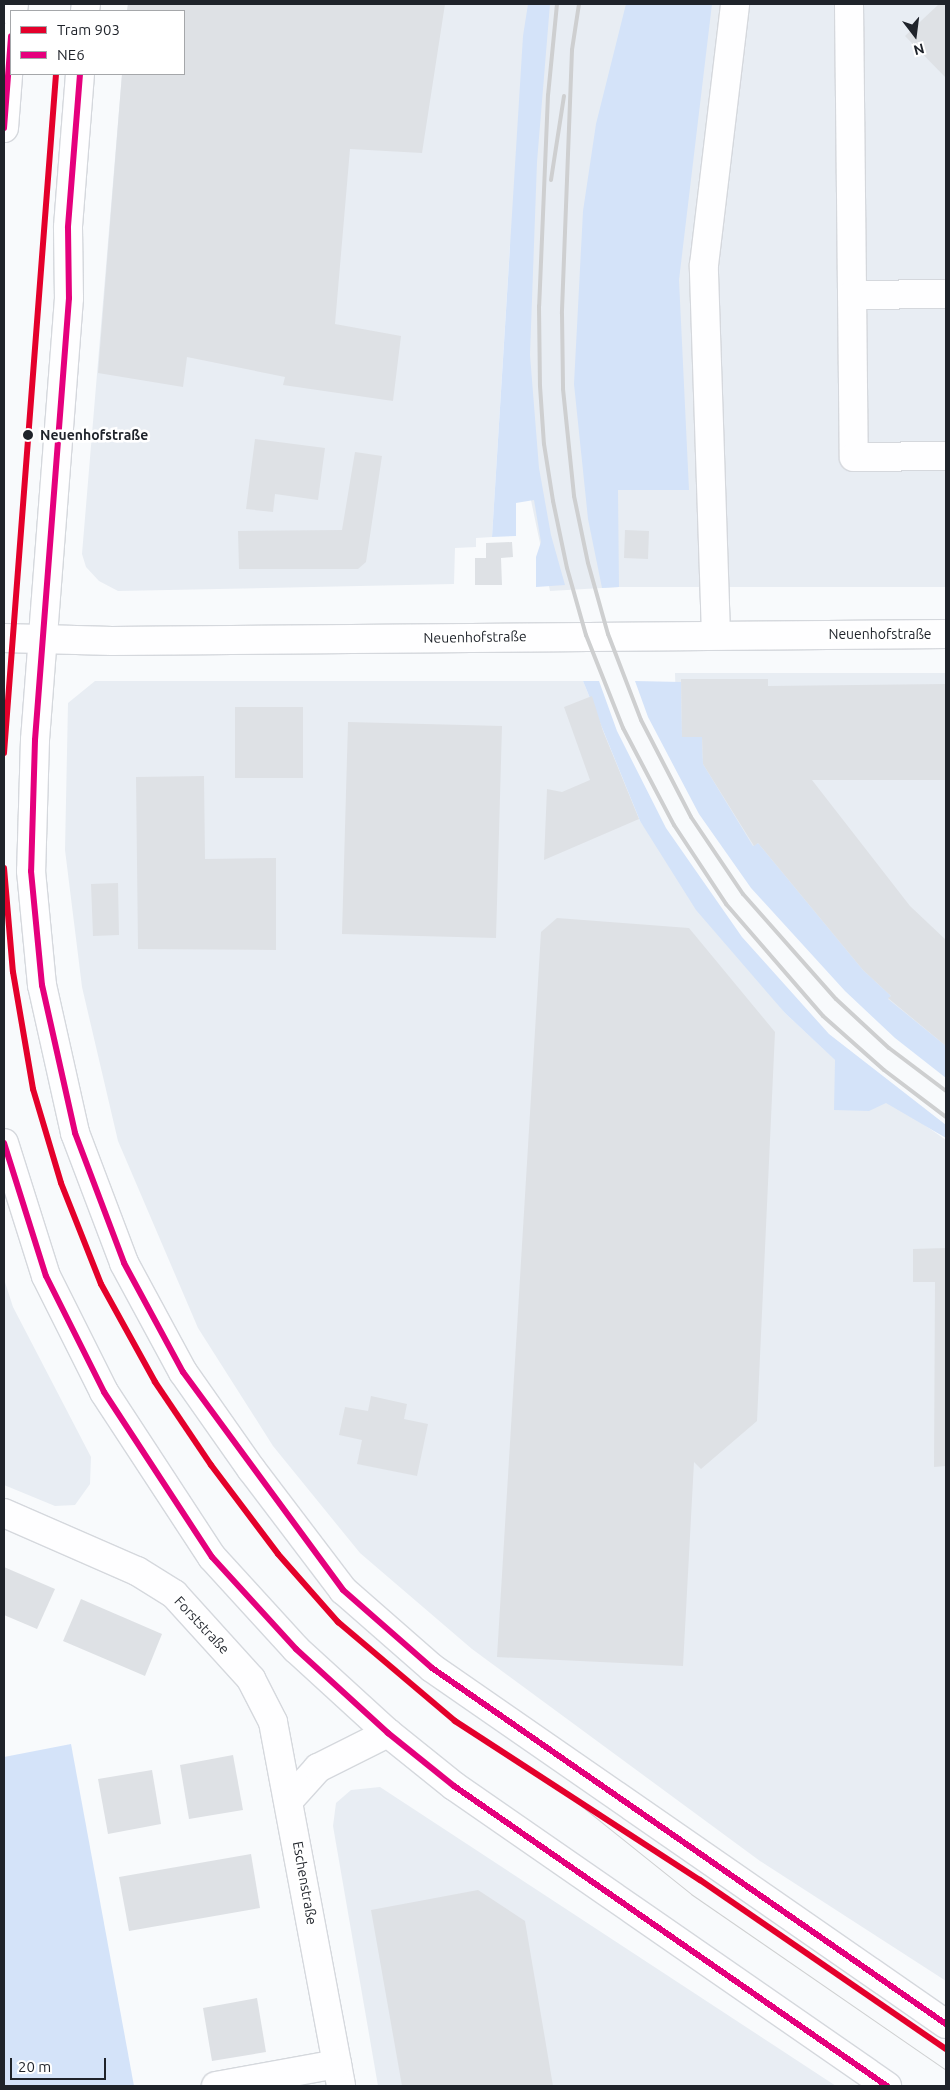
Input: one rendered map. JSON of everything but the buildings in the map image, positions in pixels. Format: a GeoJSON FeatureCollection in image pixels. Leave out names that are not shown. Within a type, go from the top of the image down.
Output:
{"type":"FeatureCollection","features":[{"type":"Feature","properties":{"kind":"street"},"geometry":{"type":"LineString","coordinates":[[716,635],[704,265],[735,4]]}},
{"type":"Feature","properties":{"kind":"street"},"geometry":{"type":"LineString","coordinates":[[849,4],[854,457],[946,456]]}},
{"type":"Feature","properties":{"kind":"street"},"geometry":{"type":"LineString","coordinates":[[4,128],[10,49]]}},
{"type":"Feature","properties":{"kind":"street"},"geometry":{"type":"LineString","coordinates":[[80,75],[68,228],[69,298],[35,740],[32,872],[42,985],[75,1133],[124,1263],[183,1372],[252,1470],[344,1590],[432,1668],[946,2024]]}},
{"type":"Feature","properties":{"kind":"street"},"geometry":{"type":"LineString","coordinates":[[852,295],[946,294]]}},
{"type":"Feature","properties":{"kind":"street","name":"Neuenhofstraße"},"geometry":{"type":"LineString","coordinates":[[4,638],[43,640],[946,634]]}},
{"type":"Feature","properties":{"kind":"street"},"geometry":{"type":"LineString","coordinates":[[4,1143],[46,1276],[104,1392],[212,1557],[296,1649],[388,1733],[454,1786],[887,2086]]}},
{"type":"Feature","properties":{"kind":"street","name":"Forststraße"},"geometry":{"type":"LineString","coordinates":[[4,1513],[137,1571],[174,1594],[251,1679],[273,1722],[290,1799]]}},
{"type":"Feature","properties":{"kind":"street"},"geometry":{"type":"LineString","coordinates":[[290,1799],[318,1768],[388,1733]]}},
{"type":"Feature","properties":{"kind":"street","name":"Eschenstraße"},"geometry":{"type":"LineString","coordinates":[[290,1799],[339,2075]]}},
{"type":"Feature","properties":{"kind":"street"},"geometry":{"type":"LineString","coordinates":[[216,2086],[339,2075]]}},
{"type":"Feature","properties":{"kind":"shaded area"},"geometry":{"type":"Polygon","coordinates":[[[128,4],[946,4],[946,587],[619,587],[550,591],[523,462],[510,245],[492,537],[476,538],[476,547],[455,548],[454,584],[118,591],[99,581],[86,567],[82,554],[122,75],[185,75],[185,10],[127,10],[128,4]]]}},
{"type":"Feature","properties":{"kind":"shaded area"},"geometry":{"type":"Polygon","coordinates":[[[528,4],[550,4],[537,162],[530,355],[539,468],[551,535],[565,585],[536,587],[536,557],[541,542],[534,500],[516,503],[516,536],[492,537],[523,36],[528,4]]]}},
{"type":"Feature","properties":{"kind":"shaded area"},"geometry":{"type":"Polygon","coordinates":[[[626,4],[712,4],[679,280],[689,490],[618,490],[619,587],[602,588],[588,519],[574,384],[583,211],[596,124],[626,4]]]}},
{"type":"Feature","properties":{"kind":"shaded area"},"geometry":{"type":"Polygon","coordinates":[[[675,673],[946,673],[946,1058],[918,1038],[768,874],[677,741],[675,673]]]}},
{"type":"Feature","properties":{"kind":"shaded area"},"geometry":{"type":"Polygon","coordinates":[[[95,681],[583,681],[640,821],[785,1013],[846,1070],[946,1140],[946,1981],[760,1861],[472,1649],[360,1553],[273,1446],[198,1328],[118,1141],[82,987],[65,850],[68,703],[95,681]]]}},
{"type":"Feature","properties":{"kind":"shaded area"},"geometry":{"type":"Polygon","coordinates":[[[583,681],[599,681],[617,731],[666,828],[742,937],[829,1034],[946,1125],[946,1138],[886,1103],[869,1111],[834,1110],[835,1060],[785,1013],[696,910],[640,821],[583,681]]]}},
{"type":"Feature","properties":{"kind":"shaded area"},"geometry":{"type":"Polygon","coordinates":[[[635,681],[681,682],[682,737],[702,737],[703,764],[753,846],[758,843],[863,970],[891,996],[888,999],[946,1046],[946,1078],[895,1038],[845,991],[751,888],[699,814],[648,717],[635,681]]]}},
{"type":"Feature","properties":{"kind":"shaded area"},"geometry":{"type":"Polygon","coordinates":[[[4,1279],[13,1307],[91,1457],[90,1484],[75,1505],[55,1506],[4,1485],[4,1279]]]}},
{"type":"Feature","properties":{"kind":"shaded area"},"geometry":{"type":"Polygon","coordinates":[[[71,1744],[134,2086],[4,2086],[4,1757],[71,1744]]]}},
{"type":"Feature","properties":{"kind":"shaded area"},"geometry":{"type":"Polygon","coordinates":[[[380,1787],[836,2086],[378,2086],[333,1826],[336,1803],[351,1790],[380,1787]]]}},
{"type":"Feature","properties":{"kind":"tram line","name":"903"},"geometry":{"type":"LineString","coordinates":[[4,753],[56,75]]}},
{"type":"Feature","properties":{"kind":"tram line","name":"903"},"geometry":{"type":"LineString","coordinates":[[4,868],[13,972],[33,1089],[61,1183],[101,1284],[155,1382],[211,1465],[278,1554],[338,1622],[455,1721],[700,1880],[946,2049]]}},
{"type":"Feature","properties":{"kind":"tram line"},"geometry":{"type":"LineString","coordinates":[[570,1797],[691,1894],[946,2070]]}},
{"type":"Feature","properties":{"kind":"railway"},"geometry":{"type":"LineString","coordinates":[[557,4],[548,95],[539,306],[540,386],[544,444],[553,501],[567,568],[586,635],[623,728],[674,825],[726,904],[823,1016],[884,1070],[946,1117]]}},
{"type":"Feature","properties":{"kind":"railway"},"geometry":{"type":"LineString","coordinates":[[579,4],[572,50],[562,314],[563,389],[574,496],[588,563],[608,634],[641,720],[691,817],[743,894],[836,999],[889,1048],[946,1091]]}},
{"type":"Feature","properties":{"kind":"railway"},"geometry":{"type":"LineString","coordinates":[[551,180],[564,96]]}},
{"type":"Feature","properties":{"kind":"transit line","name":"NE6"},"geometry":{"type":"LineString","coordinates":[[4,128],[10,49]]}},
{"type":"Feature","properties":{"kind":"transit line","name":"NE6"},"geometry":{"type":"LineString","coordinates":[[80,75],[68,228],[69,298],[35,740],[31,871],[42,985],[75,1133],[124,1263],[183,1372],[343,1590],[432,1668],[946,2024]]}},
{"type":"Feature","properties":{"kind":"transit line","name":"NE6"},"geometry":{"type":"LineString","coordinates":[[4,1143],[46,1276],[104,1392],[212,1557],[296,1649],[388,1733],[454,1786],[887,2086]]}},
{"type":"Feature","properties":{"kind":"place","name":"Neuenhofstraße"},"geometry":{"type":"Point","coordinates":[28,435]}}]}
